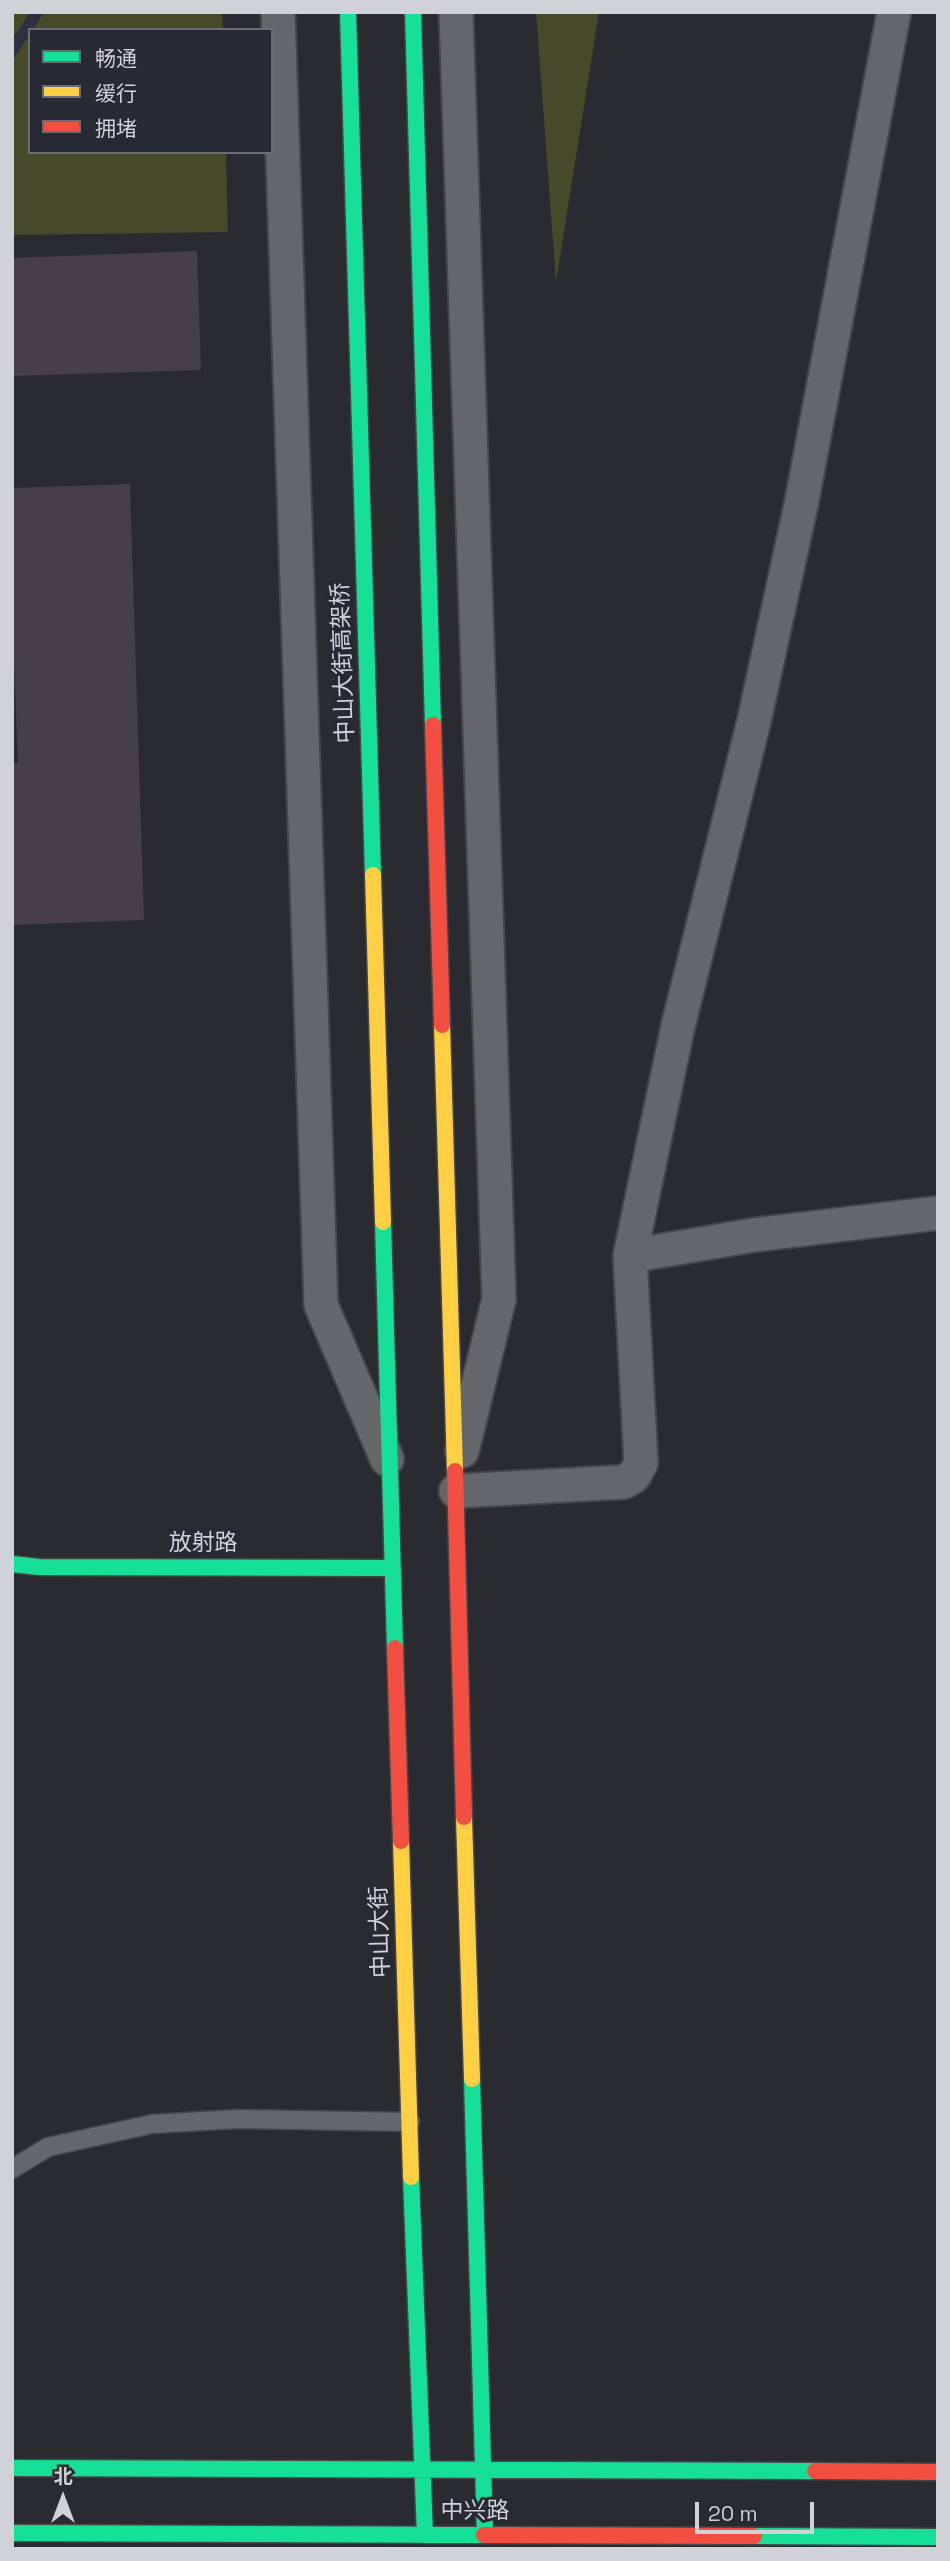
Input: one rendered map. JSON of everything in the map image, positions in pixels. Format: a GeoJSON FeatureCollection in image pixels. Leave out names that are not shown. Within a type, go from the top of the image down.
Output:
{"type":"FeatureCollection","features":[{"type":"Feature","properties":{"kind":"main road","name":"中山大街高架桥"},"geometry":{"type":"LineString","coordinates":[[348,12],[386,1313]]}},
{"type":"Feature","properties":{"kind":"main road"},"geometry":{"type":"LineString","coordinates":[[412,12],[485,2542]]}},
{"type":"Feature","properties":{"kind":"main road","name":"中山大街"},"geometry":{"type":"LineString","coordinates":[[386,1313],[410,2122],[426,2542]]}},
{"type":"Feature","properties":{"kind":"main road","name":"放射路"},"geometry":{"type":"LineString","coordinates":[[12,1564],[52,1567],[393,1568]]}},
{"type":"Feature","properties":{"kind":"main road","name":"中兴路"},"geometry":{"type":"LineString","coordinates":[[12,2468],[938,2472]]}},
{"type":"Feature","properties":{"kind":"main road","name":"中兴路"},"geometry":{"type":"LineString","coordinates":[[12,2533],[426,2542],[938,2537]]}},
{"type":"Feature","properties":{"kind":"street"},"geometry":{"type":"LineString","coordinates":[[278,12],[321,1305],[391,1467]]}},
{"type":"Feature","properties":{"kind":"street"},"geometry":{"type":"LineString","coordinates":[[456,12],[499,1299],[455,1484],[624,1482],[634,1476],[641,1463],[630,1256],[678,1026],[754,721],[802,505],[894,12]]}},
{"type":"Feature","properties":{"kind":"street"},"geometry":{"type":"LineString","coordinates":[[630,1256],[754,1236],[938,1213]]}},
{"type":"Feature","properties":{"kind":"lane"},"geometry":{"type":"LineString","coordinates":[[12,2169],[48,2147],[152,2124],[238,2119],[410,2122]]}},
{"type":"Feature","properties":{"kind":"shaded area"},"geometry":{"type":"Polygon","coordinates":[[[12,12],[44,12],[34,28],[28,28],[28,37],[12,61],[12,12]]]}},
{"type":"Feature","properties":{"kind":"green space"},"geometry":{"type":"Polygon","coordinates":[[[12,12],[30,12],[12,39],[12,12]]]}},
{"type":"Feature","properties":{"kind":"green space"},"geometry":{"type":"Polygon","coordinates":[[[44,12],[222,12],[223,28],[34,28],[44,12]]]}},
{"type":"Feature","properties":{"kind":"green space"},"geometry":{"type":"Polygon","coordinates":[[[536,12],[599,12],[556,282],[536,12]]]}},
{"type":"Feature","properties":{"kind":"green space"},"geometry":{"type":"Polygon","coordinates":[[[28,37],[28,154],[226,154],[228,232],[12,235],[12,61],[28,37]]]}},
{"type":"Feature","properties":{"kind":"building"},"geometry":{"type":"Polygon","coordinates":[[[197,251],[201,370],[12,376],[12,258],[197,251]]]}},
{"type":"Feature","properties":{"kind":"building"},"geometry":{"type":"Polygon","coordinates":[[[130,484],[144,920],[12,925],[12,763],[18,763],[12,611],[12,488],[130,484]]]}},
{"type":"Feature","properties":{"kind":"traffic: fast"},"geometry":{"type":"LineString","coordinates":[[348,12],[373,875]]}},
{"type":"Feature","properties":{"kind":"traffic: fast"},"geometry":{"type":"LineString","coordinates":[[413,12],[433,725]]}},
{"type":"Feature","properties":{"kind":"traffic: fast"},"geometry":{"type":"LineString","coordinates":[[383,1222],[395,1648]]}},
{"type":"Feature","properties":{"kind":"traffic: fast"},"geometry":{"type":"LineString","coordinates":[[12,1564],[39,1567],[393,1568]]}},
{"type":"Feature","properties":{"kind":"traffic: fast"},"geometry":{"type":"LineString","coordinates":[[472,2079],[485,2535]]}},
{"type":"Feature","properties":{"kind":"traffic: fast"},"geometry":{"type":"LineString","coordinates":[[411,2177],[425,2535]]}},
{"type":"Feature","properties":{"kind":"traffic: fast"},"geometry":{"type":"LineString","coordinates":[[12,2468],[815,2471]]}},
{"type":"Feature","properties":{"kind":"traffic: fast"},"geometry":{"type":"LineString","coordinates":[[12,2533],[484,2535]]}},
{"type":"Feature","properties":{"kind":"traffic: fast"},"geometry":{"type":"LineString","coordinates":[[754,2536],[938,2537]]}},
{"type":"Feature","properties":{"kind":"traffic: slow"},"geometry":{"type":"LineString","coordinates":[[373,875],[383,1222]]}},
{"type":"Feature","properties":{"kind":"traffic: slow"},"geometry":{"type":"LineString","coordinates":[[442,1025],[455,1471]]}},
{"type":"Feature","properties":{"kind":"traffic: slow"},"geometry":{"type":"LineString","coordinates":[[464,1817],[472,2079]]}},
{"type":"Feature","properties":{"kind":"traffic: slow"},"geometry":{"type":"LineString","coordinates":[[401,1841],[411,2177]]}},
{"type":"Feature","properties":{"kind":"traffic: jam"},"geometry":{"type":"LineString","coordinates":[[433,725],[442,1025]]}},
{"type":"Feature","properties":{"kind":"traffic: jam"},"geometry":{"type":"LineString","coordinates":[[455,1471],[464,1817]]}},
{"type":"Feature","properties":{"kind":"traffic: jam"},"geometry":{"type":"LineString","coordinates":[[395,1648],[401,1841]]}},
{"type":"Feature","properties":{"kind":"traffic: jam"},"geometry":{"type":"LineString","coordinates":[[815,2471],[938,2472]]}},
{"type":"Feature","properties":{"kind":"traffic: jam"},"geometry":{"type":"LineString","coordinates":[[484,2535],[754,2536]]}}]}
